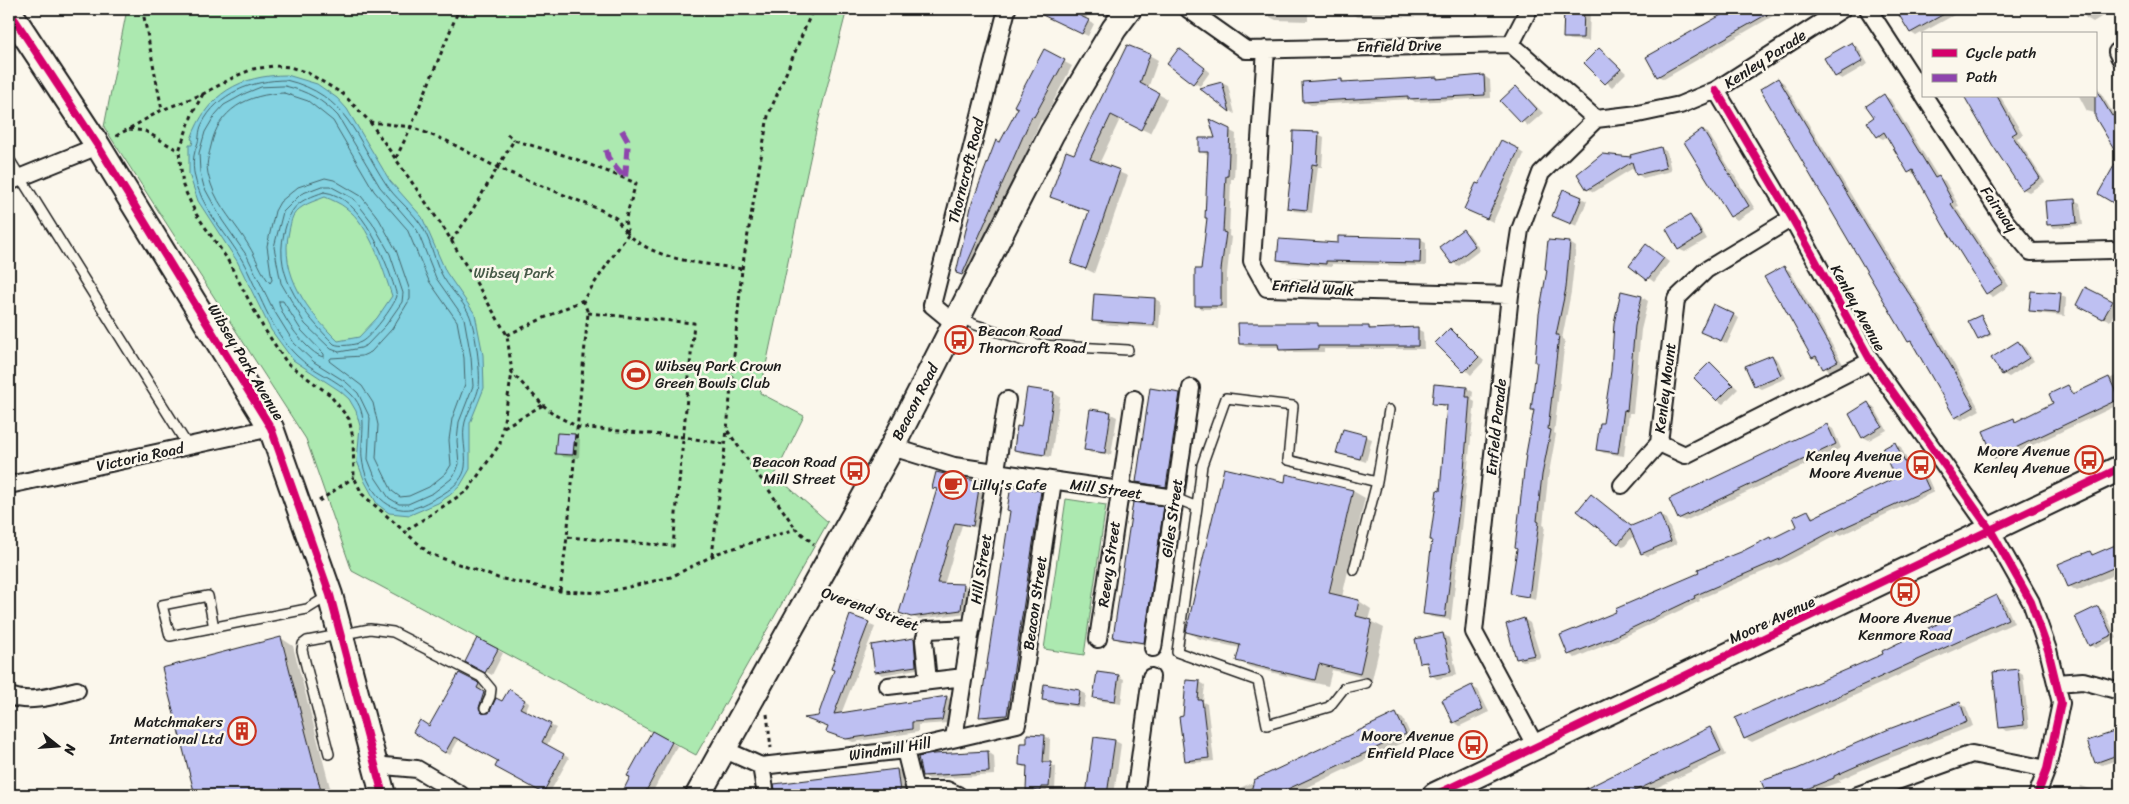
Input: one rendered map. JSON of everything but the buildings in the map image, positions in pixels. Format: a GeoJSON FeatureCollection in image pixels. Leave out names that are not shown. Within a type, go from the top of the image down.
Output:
{"type":"FeatureCollection","features":[{"type":"Feature","properties":{"kind":"street","name":"Thorncroft Road"},"geometry":{"type":"LineString","coordinates":[[957,320],[932,305],[1007,9]]}},
{"type":"Feature","properties":{"kind":"street","name":"Beacon Road"},"geometry":{"type":"LineString","coordinates":[[698,795],[892,446],[1052,133],[1114,29],[1130,9]]}},
{"type":"Feature","properties":{"kind":"street","name":"Enfield Drive"},"geometry":{"type":"LineString","coordinates":[[1188,9],[1246,50],[1511,44]]}},
{"type":"Feature","properties":{"kind":"street"},"geometry":{"type":"LineString","coordinates":[[1529,9],[1511,44],[1596,119]]}},
{"type":"Feature","properties":{"kind":"street","name":"Kenley Parade"},"geometry":{"type":"LineString","coordinates":[[1596,119],[1638,114],[1680,105],[1716,90],[1842,9]]}},
{"type":"Feature","properties":{"kind":"street","name":"Fairway"},"geometry":{"type":"LineString","coordinates":[[1868,9],[1922,92]]}},
{"type":"Feature","properties":{"kind":"street","name":"Wibsey Park Avenue"},"geometry":{"type":"LineString","coordinates":[[9,11],[98,146],[271,428],[330,595],[383,795]]}},
{"type":"Feature","properties":{"kind":"street","name":"Enfield Walk"},"geometry":{"type":"LineString","coordinates":[[1266,49],[1252,262],[1266,288],[1510,295]]}},
{"type":"Feature","properties":{"kind":"street","name":"Kenley Avenue"},"geometry":{"type":"LineString","coordinates":[[1716,90],[1792,218],[1871,361],[1991,531],[2031,602],[2048,650],[2061,703],[2047,769],[2036,795]]}},
{"type":"Feature","properties":{"kind":"street","name":"Fairway"},"geometry":{"type":"LineString","coordinates":[[1926,98],[2005,221],[2031,252],[2117,248]]}},
{"type":"Feature","properties":{"kind":"street","name":"Enfield Parade"},"geometry":{"type":"LineString","coordinates":[[1536,747],[1474,632],[1510,295],[1520,230],[1541,173],[1596,119]]}},
{"type":"Feature","properties":{"kind":"street"},"geometry":{"type":"LineString","coordinates":[[14,180],[98,146]]}},
{"type":"Feature","properties":{"kind":"street","name":"Kenley Mount"},"geometry":{"type":"LineString","coordinates":[[1792,218],[1706,270],[1676,300],[1659,442],[1685,455],[1871,361]]}},
{"type":"Feature","properties":{"kind":"street","name":"Giles Street"},"geometry":{"type":"LineString","coordinates":[[1153,648],[1191,388]]}},
{"type":"Feature","properties":{"kind":"street","name":"Reevy Street"},"geometry":{"type":"LineString","coordinates":[[1098,639],[1134,399]]}},
{"type":"Feature","properties":{"kind":"street","name":"Hill Street"},"geometry":{"type":"LineString","coordinates":[[954,738],[1007,400]]}},
{"type":"Feature","properties":{"kind":"street","name":"Victoria Road"},"geometry":{"type":"LineString","coordinates":[[9,484],[271,428]]}},
{"type":"Feature","properties":{"kind":"street"},"geometry":{"type":"LineString","coordinates":[[1622,485],[1659,442]]}},
{"type":"Feature","properties":{"kind":"street","name":"Mill Street"},"geometry":{"type":"LineString","coordinates":[[892,446],[954,466],[1175,498]]}},
{"type":"Feature","properties":{"kind":"street","name":"Moore Avenue"},"geometry":{"type":"LineString","coordinates":[[1443,793],[2120,468]]}},
{"type":"Feature","properties":{"kind":"street","name":"Beacon Street"},"geometry":{"type":"LineString","coordinates":[[1017,724],[1054,481]]}},
{"type":"Feature","properties":{"kind":"street","name":"Overend Street"},"geometry":{"type":"LineString","coordinates":[[928,681],[924,641],[927,630],[972,628]]}},
{"type":"Feature","properties":{"kind":"street"},"geometry":{"type":"LineString","coordinates":[[888,686],[964,677]]}},
{"type":"Feature","properties":{"kind":"street"},"geometry":{"type":"LineString","coordinates":[[1135,795],[1152,677]]}},
{"type":"Feature","properties":{"kind":"street"},"geometry":{"type":"LineString","coordinates":[[2056,683],[2083,681],[2120,691]]}},
{"type":"Feature","properties":{"kind":"street"},"geometry":{"type":"LineString","coordinates":[[9,696],[16,698],[41,698],[78,690]]}},
{"type":"Feature","properties":{"kind":"street","name":"Windmill Hill"},"geometry":{"type":"LineString","coordinates":[[767,765],[904,750],[1017,724]]}},
{"type":"Feature","properties":{"kind":"street"},"geometry":{"type":"LineString","coordinates":[[723,749],[767,765],[766,795]]}},
{"type":"Feature","properties":{"kind":"street"},"geometry":{"type":"LineString","coordinates":[[904,750],[915,790],[947,790],[958,795]]}},
{"type":"Feature","properties":{"kind":"street"},"geometry":{"type":"LineString","coordinates":[[1858,795],[1972,754],[2047,769]]}},
{"type":"Feature","properties":{"kind":"street"},"geometry":{"type":"LineString","coordinates":[[374,764],[417,769],[461,795]]}},
{"type":"Feature","properties":{"kind":"lane"},"geometry":{"type":"LineString","coordinates":[[9,159],[14,180],[188,446]]}},
{"type":"Feature","properties":{"kind":"lane"},"geometry":{"type":"LineString","coordinates":[[957,320],[976,324],[1041,345],[1128,350]]}},
{"type":"Feature","properties":{"kind":"lane"},"geometry":{"type":"LineString","coordinates":[[1366,683],[1344,688],[1329,707],[1267,725],[1258,681],[1178,652],[1202,465],[1226,398],[1293,406],[1288,460],[1377,482]]}},
{"type":"Feature","properties":{"kind":"lane"},"geometry":{"type":"LineString","coordinates":[[1354,570],[1377,482],[1389,410]]}},
{"type":"Feature","properties":{"kind":"lane"},"geometry":{"type":"LineString","coordinates":[[1175,498],[1197,507]]}},
{"type":"Feature","properties":{"kind":"lane"},"geometry":{"type":"LineString","coordinates":[[214,628],[208,596],[162,605],[170,636],[214,628],[307,609],[330,595]]}},
{"type":"Feature","properties":{"kind":"lane"},"geometry":{"type":"LineString","coordinates":[[329,754],[302,650],[303,644],[307,641],[339,633],[370,629],[393,632],[481,677],[491,689],[485,708]]}},
{"type":"Feature","properties":{"kind":"path"},"geometry":{"type":"LineString","coordinates":[[145,9],[144,16],[162,110]]}},
{"type":"Feature","properties":{"kind":"path"},"geometry":{"type":"LineString","coordinates":[[395,159],[459,9]]}},
{"type":"Feature","properties":{"kind":"path"},"geometry":{"type":"LineString","coordinates":[[712,556],[727,430],[742,269],[768,116],[813,9]]}},
{"type":"Feature","properties":{"kind":"path"},"geometry":{"type":"LineString","coordinates":[[98,146],[162,110],[204,94],[253,69],[290,67],[308,73],[342,94],[370,122],[451,241],[507,335],[512,373],[500,444],[468,490],[404,532]]}},
{"type":"Feature","properties":{"kind":"path"},"geometry":{"type":"LineString","coordinates":[[204,94],[193,112],[179,151],[183,186],[196,214],[243,286],[263,327],[288,363],[329,394],[349,418],[353,438],[354,477],[362,494],[430,554],[498,578],[560,591],[603,593],[671,577],[712,556],[796,529]]}},
{"type":"Feature","properties":{"kind":"path"},"geometry":{"type":"LineString","coordinates":[[370,122],[410,127],[447,142],[498,168],[601,210],[616,218],[635,241],[666,257],[742,269]]}},
{"type":"Feature","properties":{"kind":"path"},"geometry":{"type":"LineString","coordinates":[[128,129],[145,131],[179,151]]}},
{"type":"Feature","properties":{"kind":"path"},"geometry":{"type":"LineString","coordinates":[[507,134],[514,140],[573,158],[636,183],[626,215],[628,234],[583,300],[507,335]]}},
{"type":"Feature","properties":{"kind":"path"},"geometry":{"type":"LineString","coordinates":[[451,241],[467,219],[514,140]]}},
{"type":"Feature","properties":{"kind":"path"},"geometry":{"type":"LineString","coordinates":[[560,591],[567,537],[588,313],[583,300]]}},
{"type":"Feature","properties":{"kind":"path"},"geometry":{"type":"LineString","coordinates":[[567,537],[673,546],[694,323],[588,313]]}},
{"type":"Feature","properties":{"kind":"path"},"geometry":{"type":"LineString","coordinates":[[512,373],[555,415],[578,427],[683,436],[725,444]]}},
{"type":"Feature","properties":{"kind":"path"},"geometry":{"type":"LineString","coordinates":[[503,427],[543,405]]}},
{"type":"Feature","properties":{"kind":"path"},"geometry":{"type":"LineString","coordinates":[[727,430],[796,529],[831,557]]}},
{"type":"Feature","properties":{"kind":"path"},"geometry":{"type":"LineString","coordinates":[[302,512],[354,477]]}},
{"type":"Feature","properties":{"kind":"path"},"geometry":{"type":"LineString","coordinates":[[763,677],[767,765]]}},
{"type":"Feature","properties":{"kind":"green space","name":"Wibsey Park"},"geometry":{"type":"Polygon","coordinates":[[[127,9],[847,9],[817,126],[760,393],[804,416],[775,475],[828,522],[696,755],[352,571],[306,439],[104,127],[127,9]]]}},
{"type":"Feature","properties":{"kind":"green space"},"geometry":{"type":"Polygon","coordinates":[[[1066,499],[1106,505],[1084,655],[1044,649],[1066,499]]]}},
{"type":"Feature","properties":{"kind":"water"},"geometry":{"type":"Polygon","coordinates":[[[287,75],[317,84],[337,98],[347,109],[390,181],[422,217],[446,272],[475,314],[483,355],[484,388],[470,423],[470,469],[460,486],[450,495],[438,503],[410,515],[389,513],[377,504],[365,482],[357,461],[360,426],[356,411],[349,399],[340,391],[293,360],[271,330],[237,261],[198,201],[189,174],[189,145],[192,145],[193,140],[191,139],[206,110],[227,90],[240,83],[270,76],[287,75]],[[325,197],[299,209],[293,216],[287,247],[288,262],[298,291],[316,318],[338,341],[359,337],[377,318],[392,296],[375,248],[362,225],[346,208],[325,197]]]}},
{"type":"Feature","properties":{"kind":"marked path"},"geometry":{"type":"LineString","coordinates":[[606,150],[608,158],[625,178],[628,141],[619,125]]}},
{"type":"Feature","properties":{"kind":"cycle path"},"geometry":{"type":"LineString","coordinates":[[9,11],[98,146],[271,428],[330,595],[383,795]]}},
{"type":"Feature","properties":{"kind":"cycle path"},"geometry":{"type":"LineString","coordinates":[[1716,90],[1792,218],[1871,361],[1991,531],[2031,602],[2048,650],[2061,703],[2047,769],[2037,795]]}},
{"type":"Feature","properties":{"kind":"cycle path"},"geometry":{"type":"LineString","coordinates":[[1435,795],[2120,468]]}},
{"type":"Feature","properties":{"kind":"place","name":"Beacon Road Thorncroft Road"},"geometry":{"type":"Point","coordinates":[959,340]}},
{"type":"Feature","properties":{"kind":"place","name":"Wibsey Park Crown Green Bowls Club"},"geometry":{"type":"Point","coordinates":[636,375]}},
{"type":"Feature","properties":{"kind":"place","name":"Moore Avenue Kenley Avenue"},"geometry":{"type":"Point","coordinates":[2089,460]}},
{"type":"Feature","properties":{"kind":"place","name":"Kenley Avenue Moore Avenue"},"geometry":{"type":"Point","coordinates":[1921,465]}},
{"type":"Feature","properties":{"kind":"place","name":"Beacon Road Mill Street"},"geometry":{"type":"Point","coordinates":[855,471]}},
{"type":"Feature","properties":{"kind":"place","name":"Lilly's Cafe"},"geometry":{"type":"Point","coordinates":[953,485]}},
{"type":"Feature","properties":{"kind":"place","name":"Moore Avenue Kenmore Road"},"geometry":{"type":"Point","coordinates":[1905,592]}},
{"type":"Feature","properties":{"kind":"place","name":"Matchmakers International Ltd"},"geometry":{"type":"Point","coordinates":[242,731]}},
{"type":"Feature","properties":{"kind":"place","name":"Moore Avenue Enfield Place"},"geometry":{"type":"Point","coordinates":[1473,745]}}]}
